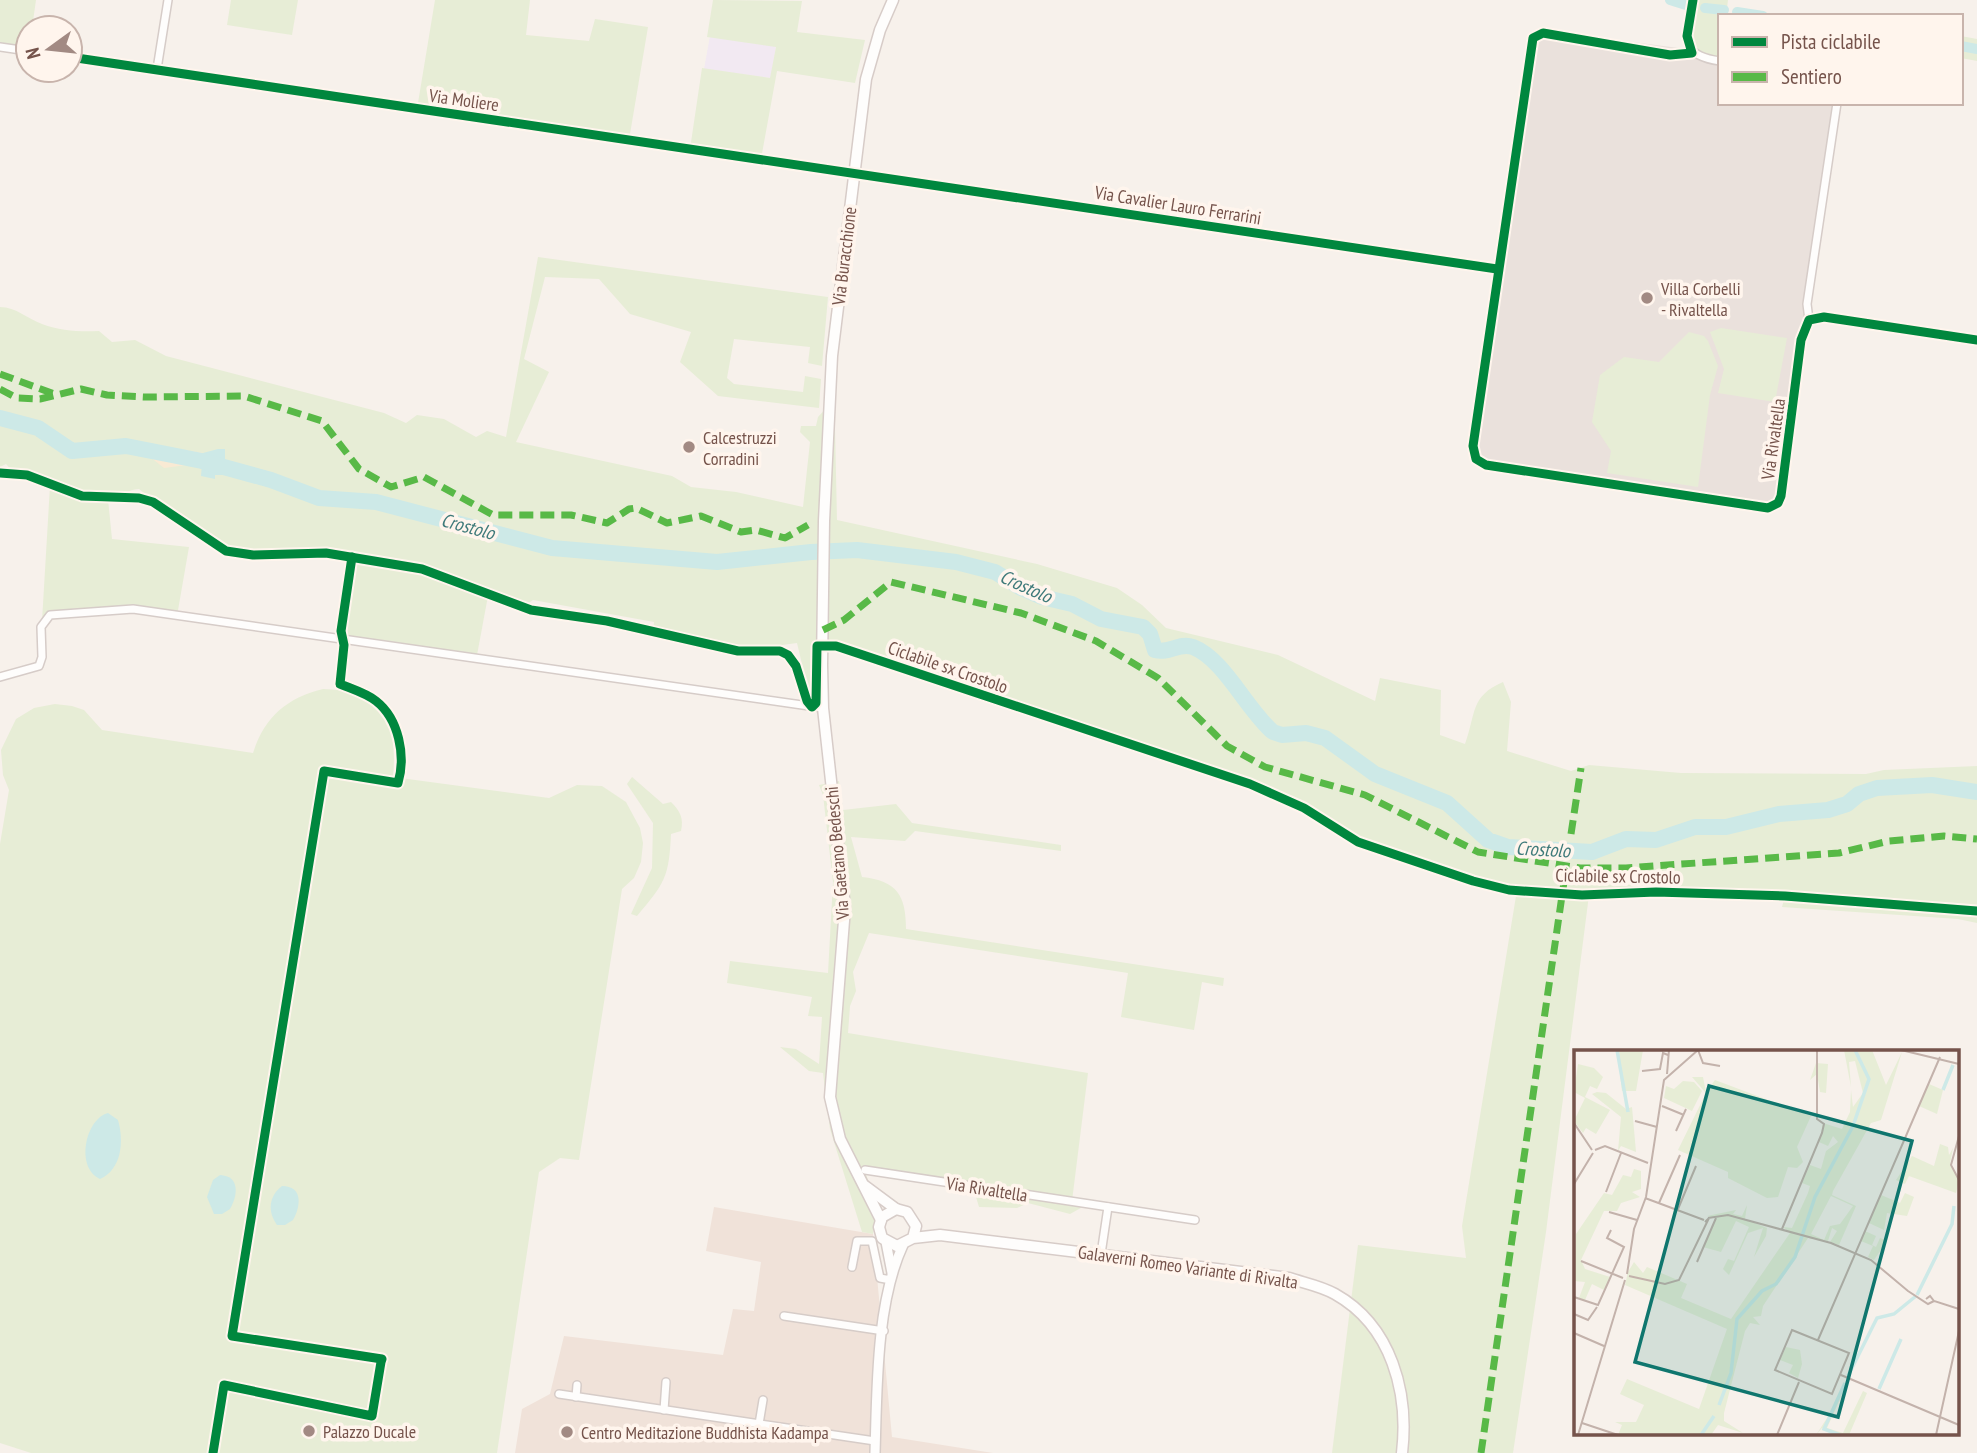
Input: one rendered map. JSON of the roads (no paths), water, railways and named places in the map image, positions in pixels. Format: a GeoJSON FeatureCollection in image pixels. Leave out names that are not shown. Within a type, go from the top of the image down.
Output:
{"type":"FeatureCollection","features":[{"type":"Feature","properties":{"kind":"main road","name":"Via Buracchione"},"geometry":{"type":"LineString","coordinates":[[825,517],[832,356],[854,172],[871,55],[893,0]]}},
{"type":"Feature","properties":{"kind":"main road","name":"Via Gaetano Bedeschi"},"geometry":{"type":"LineString","coordinates":[[825,517],[823,708],[845,908],[830,1097],[840,1139],[881,1220]]}},
{"type":"Feature","properties":{"kind":"main road","name":"Via Gaetano Bedeschi"},"geometry":{"type":"LineString","coordinates":[[862,1183],[896,1209]]}},
{"type":"Feature","properties":{"kind":"main road"},"geometry":{"type":"LineString","coordinates":[[896,1209],[907,1212],[915,1221],[913,1238],[903,1245],[886,1242],[880,1233],[881,1220],[896,1209]]}},
{"type":"Feature","properties":{"kind":"main road","name":"Galaverni Romeo Variante di Rivalta"},"geometry":{"type":"LineString","coordinates":[[915,1221],[940,1235]]}},
{"type":"Feature","properties":{"kind":"main road","name":"Galaverni Romeo Variante di Rivalta"},"geometry":{"type":"LineString","coordinates":[[913,1238],[940,1235],[1289,1278],[1336,1294],[1371,1325],[1395,1367],[1404,1411],[1402,1453]]}},
{"type":"Feature","properties":{"kind":"street"},"geometry":{"type":"LineString","coordinates":[[157,69],[168,0]]}},
{"type":"Feature","properties":{"kind":"street"},"geometry":{"type":"LineString","coordinates":[[1692,53],[1687,36],[1693,0]]}},
{"type":"Feature","properties":{"kind":"street"},"geometry":{"type":"LineString","coordinates":[[1497,269],[1533,38],[1543,33],[1670,55],[1692,53],[1701,58],[1718,61]]}},
{"type":"Feature","properties":{"kind":"street","name":"Via Moliere"},"geometry":{"type":"LineString","coordinates":[[84,59],[854,172]]}},
{"type":"Feature","properties":{"kind":"street","name":"Via Rivaltella"},"geometry":{"type":"LineString","coordinates":[[1497,269],[1473,453],[1486,465],[1759,508],[1773,505],[1781,496],[1801,340],[1810,320],[1807,304],[1837,105]]}},
{"type":"Feature","properties":{"kind":"street","name":"Via Cavalier Lauro Ferrarini"},"geometry":{"type":"LineString","coordinates":[[854,172],[1497,269]]}},
{"type":"Feature","properties":{"kind":"street"},"geometry":{"type":"LineString","coordinates":[[1810,320],[1824,317],[1977,340]]}},
{"type":"Feature","properties":{"kind":"street"},"geometry":{"type":"LineString","coordinates":[[0,677],[38,666],[42,657],[41,627],[50,615],[133,609],[823,708]]}},
{"type":"Feature","properties":{"kind":"street","name":"Via Rivaltella"},"geometry":{"type":"LineString","coordinates":[[866,1170],[1195,1220]]}},
{"type":"Feature","properties":{"kind":"street"},"geometry":{"type":"LineString","coordinates":[[1101,1254],[1108,1207]]}},
{"type":"Feature","properties":{"kind":"street"},"geometry":{"type":"LineString","coordinates":[[852,1267],[857,1241],[872,1241],[880,1278],[891,1278]]}},
{"type":"Feature","properties":{"kind":"street"},"geometry":{"type":"LineString","coordinates":[[886,1242],[891,1278]]}},
{"type":"Feature","properties":{"kind":"street"},"geometry":{"type":"LineString","coordinates":[[875,1453],[884,1331],[891,1278],[903,1245]]}},
{"type":"Feature","properties":{"kind":"street"},"geometry":{"type":"LineString","coordinates":[[784,1316],[884,1331]]}},
{"type":"Feature","properties":{"kind":"street"},"geometry":{"type":"LineString","coordinates":[[664,1409],[666,1382]]}},
{"type":"Feature","properties":{"kind":"street"},"geometry":{"type":"LineString","coordinates":[[576,1396],[577,1385]]}},
{"type":"Feature","properties":{"kind":"street"},"geometry":{"type":"LineString","coordinates":[[559,1394],[876,1441]]}},
{"type":"Feature","properties":{"kind":"street"},"geometry":{"type":"LineString","coordinates":[[759,1424],[762,1400]]}},
{"type":"Feature","properties":{"kind":"water"},"geometry":{"type":"Polygon","coordinates":[[[225,449],[225,461],[232,469],[225,475],[215,475],[215,479],[201,476],[203,453],[225,449]]]}},
{"type":"Feature","properties":{"kind":"water"},"geometry":{"type":"Polygon","coordinates":[[[108,1113],[118,1120],[121,1145],[113,1169],[100,1179],[87,1165],[86,1144],[94,1124],[108,1113]]]}},
{"type":"Feature","properties":{"kind":"water"},"geometry":{"type":"Polygon","coordinates":[[[220,1175],[231,1179],[236,1192],[230,1209],[222,1214],[214,1214],[207,1197],[213,1180],[220,1175]]]}},
{"type":"Feature","properties":{"kind":"water"},"geometry":{"type":"Polygon","coordinates":[[[282,1186],[294,1189],[299,1203],[293,1220],[285,1225],[277,1225],[271,1204],[274,1194],[282,1186]]]}},
{"type":"Feature","properties":{"kind":"waterway"},"geometry":{"type":"LineString","coordinates":[[1670,0],[1689,6]]}},
{"type":"Feature","properties":{"kind":"waterway"},"geometry":{"type":"LineString","coordinates":[[1705,8],[1724,10]]}},
{"type":"Feature","properties":{"kind":"waterway"},"geometry":{"type":"LineString","coordinates":[[1737,12],[1750,14]]}},
{"type":"Feature","properties":{"kind":"waterway"},"geometry":{"type":"LineString","coordinates":[[1963,46],[1977,49]]}},
{"type":"Feature","properties":{"kind":"waterway","name":"Crostolo"},"geometry":{"type":"LineString","coordinates":[[0,418],[38,428],[72,451],[126,446],[202,461],[271,480],[319,498],[376,502],[552,548],[717,562],[857,550],[956,562],[995,572],[1021,588],[1042,597],[1072,604],[1101,619],[1143,627],[1150,634],[1155,650],[1193,647],[1215,662],[1273,732],[1282,735],[1306,733],[1325,738],[1375,774],[1447,803],[1488,840],[1508,847],[1592,852],[1626,839],[1656,840],[1695,827],[1726,827],[1779,814],[1828,810],[1847,804],[1859,794],[1877,788],[1932,785],[1977,792]]}},
{"type":"Feature","properties":{"kind":"place","name":"Villa Corbelli - Rivaltella"},"geometry":{"type":"Point","coordinates":[1647,298]}},
{"type":"Feature","properties":{"kind":"place","name":"Calcestruzzi Corradini"},"geometry":{"type":"Point","coordinates":[689,447]}},
{"type":"Feature","properties":{"kind":"place","name":"Palazzo Ducale"},"geometry":{"type":"Point","coordinates":[309,1431]}},
{"type":"Feature","properties":{"kind":"place","name":"Centro Meditazione Buddhista Kadampa"},"geometry":{"type":"Point","coordinates":[567,1432]}}]}
